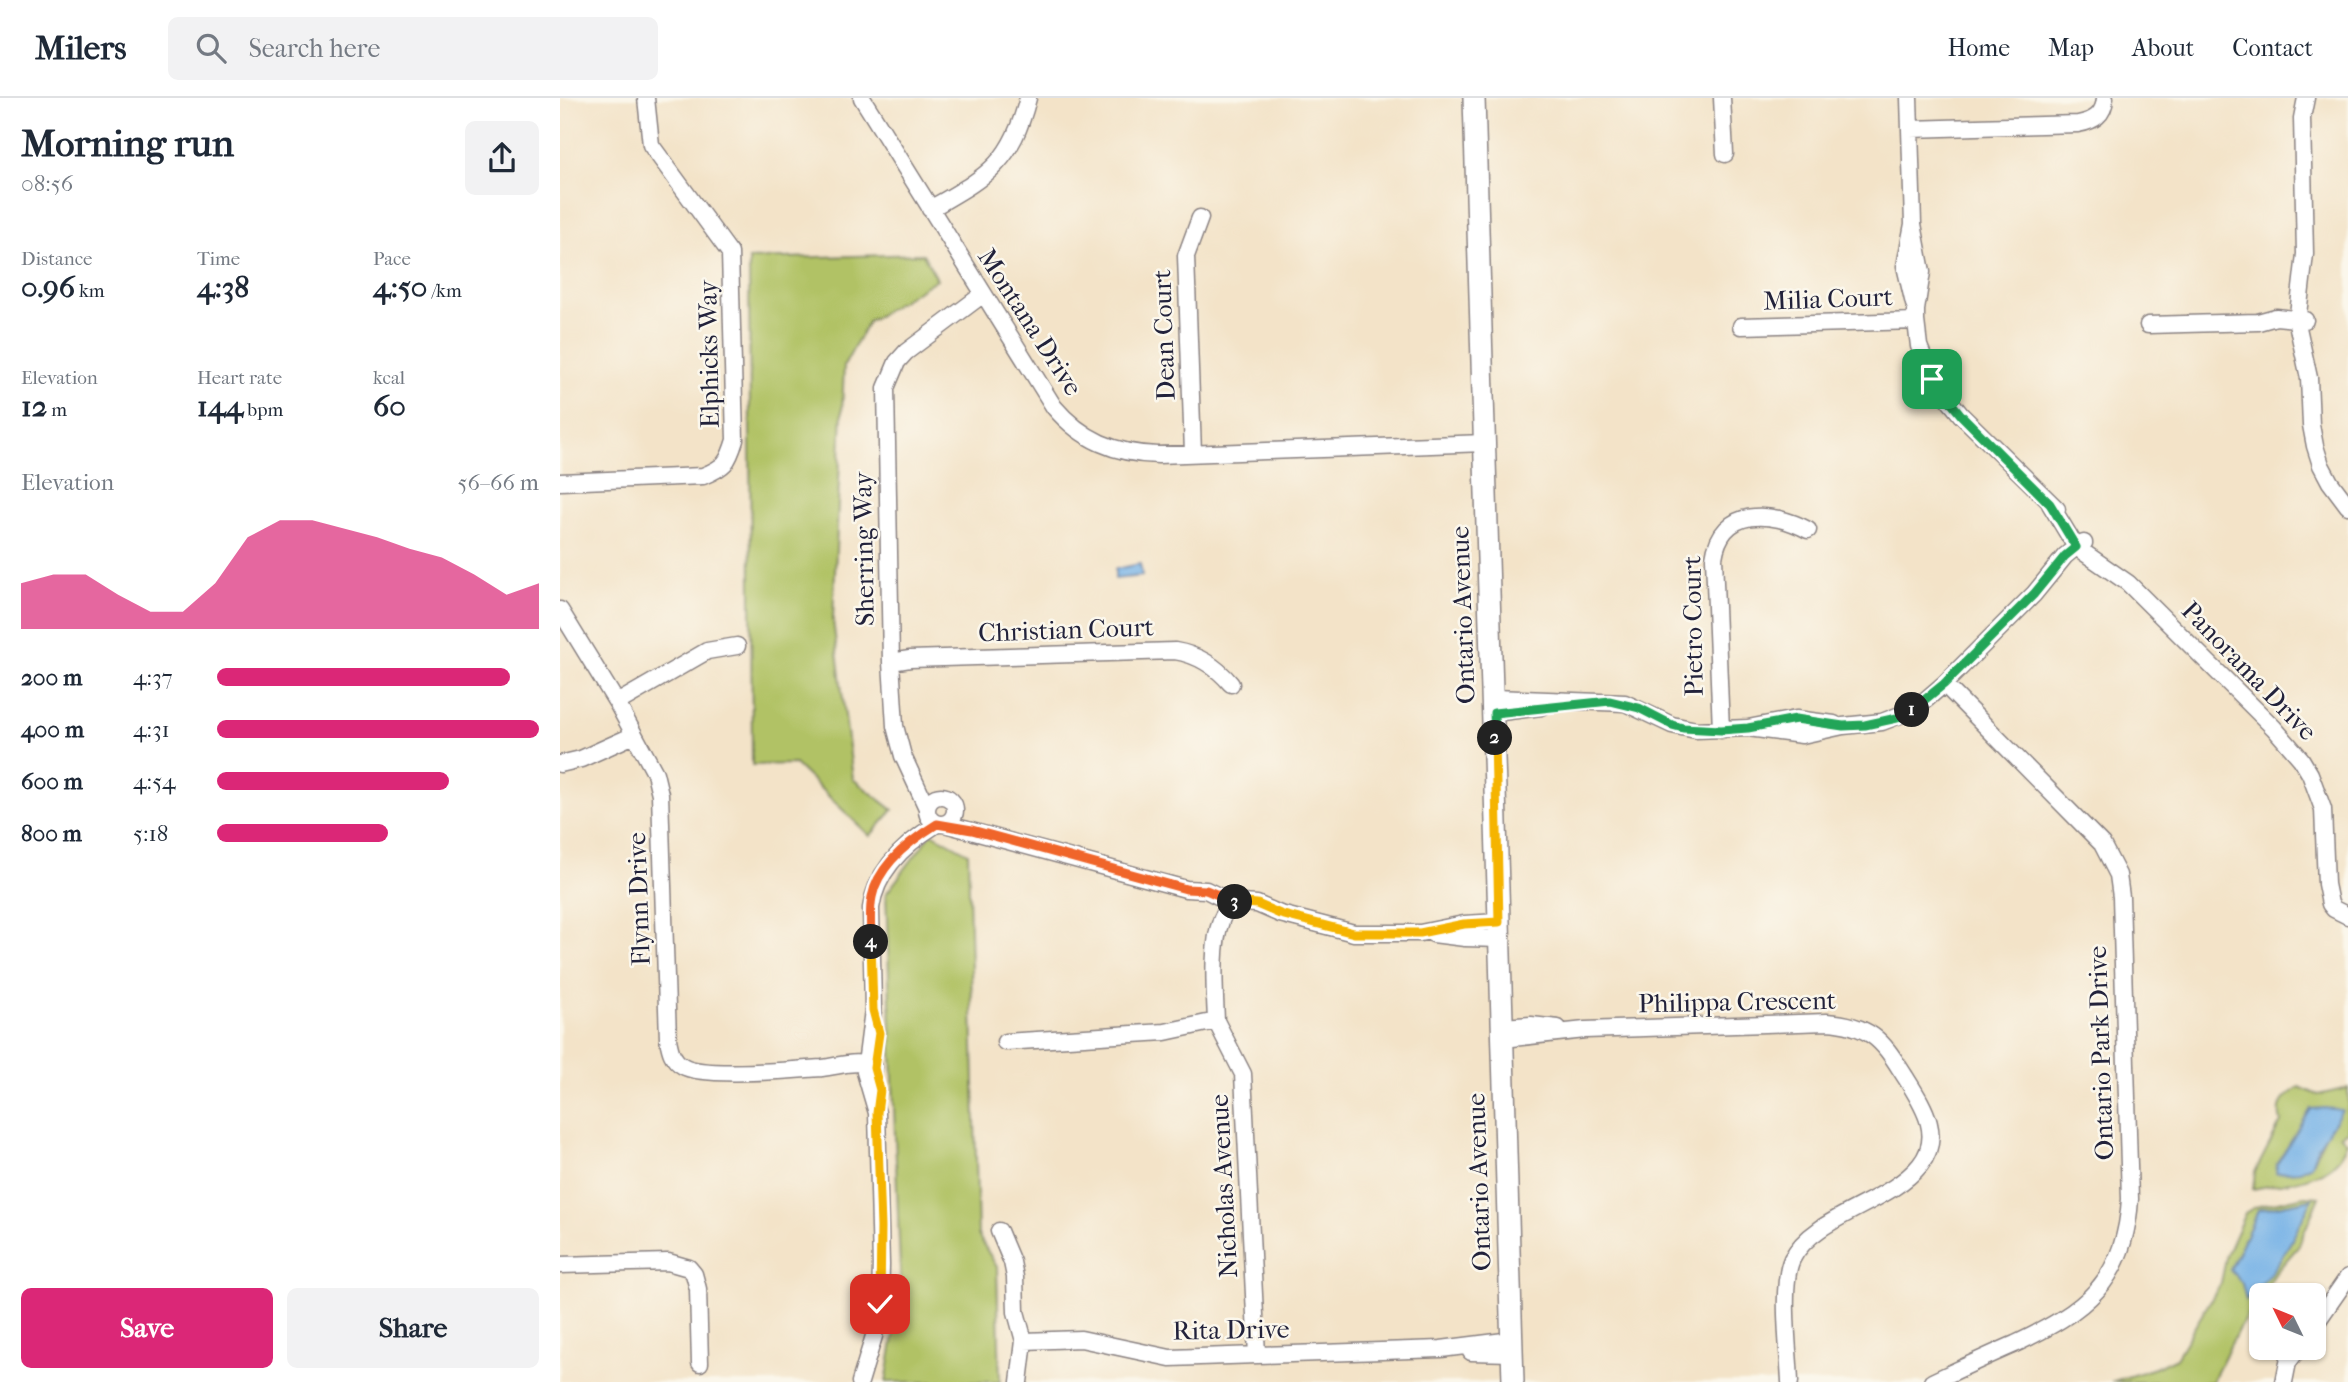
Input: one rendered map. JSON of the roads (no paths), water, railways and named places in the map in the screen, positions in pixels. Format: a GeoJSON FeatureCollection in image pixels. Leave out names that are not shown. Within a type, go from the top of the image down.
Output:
{"type":"FeatureCollection","features":[{"type":"Feature","properties":{"kind":"street","name":"Elphicks Way"},"geometry":{"type":"LineString","coordinates":[[560,482],[703,476],[718,470],[729,461],[735,440],[730,253],[651,145],[646,98]]}},
{"type":"Feature","properties":{"kind":"street","name":"Montana Drive"},"geometry":{"type":"LineString","coordinates":[[862,98],[1054,407],[1074,429],[1102,445],[1128,452],[1158,455],[1485,443]]}},
{"type":"Feature","properties":{"kind":"street"},"geometry":{"type":"LineString","coordinates":[[930,209],[981,178],[996,165],[1016,138],[1028,98]]}},
{"type":"Feature","properties":{"kind":"street","name":"Ontario Avenue"},"geometry":{"type":"LineString","coordinates":[[1474,98],[1513,1382]]}},
{"type":"Feature","properties":{"kind":"street"},"geometry":{"type":"LineString","coordinates":[[1722,98],[1725,154]]}},
{"type":"Feature","properties":{"kind":"street","name":"Panorama Drive"},"geometry":{"type":"LineString","coordinates":[[1909,98],[1913,224],[1923,272],[1916,316],[1925,364],[1932,379],[1944,397],[2050,504],[2072,522],[2082,547],[2112,559],[2128,583],[2301,758],[2314,782],[2323,809],[2327,895],[2334,909],[2348,916]]}},
{"type":"Feature","properties":{"kind":"street"},"geometry":{"type":"LineString","coordinates":[[1910,129],[2078,124],[2097,117],[2102,111],[2105,98]]}},
{"type":"Feature","properties":{"kind":"street"},"geometry":{"type":"LineString","coordinates":[[2306,98],[2302,118],[2305,254],[2312,291],[2300,320],[2313,345],[2309,378],[2311,425],[2315,446],[2330,482],[2348,506]]}},
{"type":"Feature","properties":{"kind":"street","name":"Dean Court"},"geometry":{"type":"LineString","coordinates":[[1193,453],[1186,256],[1200,218]]}},
{"type":"Feature","properties":{"kind":"street","name":"Sherring Way"},"geometry":{"type":"LineString","coordinates":[[986,299],[916,343],[897,362],[887,388],[885,404],[891,662],[898,741],[915,781],[938,813],[972,830],[1186,889],[1206,890],[1230,910],[1257,904],[1280,914],[1354,933],[1420,933],[1464,924],[1500,930]]}},
{"type":"Feature","properties":{"kind":"street","name":"Milia Court"},"geometry":{"type":"LineString","coordinates":[[1741,326],[1916,316]]}},
{"type":"Feature","properties":{"kind":"street"},"geometry":{"type":"LineString","coordinates":[[2148,325],[2258,322],[2274,325],[2300,320]]}},
{"type":"Feature","properties":{"kind":"street","name":"Pietro Court"},"geometry":{"type":"LineString","coordinates":[[1721,730],[1714,558],[1716,543],[1726,527],[1745,518],[1787,521],[1808,530]]}},
{"type":"Feature","properties":{"kind":"street"},"geometry":{"type":"LineString","coordinates":[[1494,706],[1625,703],[1683,728],[1748,728],[1793,735],[1897,718],[1922,703],[1944,684],[2034,594],[2072,563],[2082,547]]}},
{"type":"Feature","properties":{"kind":"street","name":"Flynn Drive"},"geometry":{"type":"LineString","coordinates":[[560,610],[617,703],[655,773],[660,794],[668,1039],[673,1058],[684,1067],[704,1072],[824,1068],[849,1063],[868,1068]]}},
{"type":"Feature","properties":{"kind":"street"},"geometry":{"type":"LineString","coordinates":[[617,703],[707,651],[737,646]]}},
{"type":"Feature","properties":{"kind":"street","name":"Christian Court"},"geometry":{"type":"LineString","coordinates":[[891,662],[1175,651],[1198,656],[1223,674],[1231,684]]}},
{"type":"Feature","properties":{"kind":"street","name":"Ontario Park Drive"},"geometry":{"type":"LineString","coordinates":[[1932,1382],[2052,1326],[2091,1297],[2102,1286],[2120,1254],[2129,1219],[2130,1199],[2121,897],[2118,875],[2102,844],[1944,684]]}},
{"type":"Feature","properties":{"kind":"street"},"geometry":{"type":"LineString","coordinates":[[560,764],[581,759],[634,735]]}},
{"type":"Feature","properties":{"kind":"street"},"geometry":{"type":"LineString","coordinates":[[860,1382],[874,1336],[880,1304],[881,1227],[877,1113],[880,1090],[868,1068],[879,1033],[873,1010],[872,895],[883,873],[938,813]]}},
{"type":"Feature","properties":{"kind":"street"},"geometry":{"type":"LineString","coordinates":[[1005,1042],[1166,1032],[1216,1021],[1216,958],[1230,910]]}},
{"type":"Feature","properties":{"kind":"street","name":"Nicholas Avenue"},"geometry":{"type":"LineString","coordinates":[[1216,1021],[1243,1074],[1257,1355]]}},
{"type":"Feature","properties":{"kind":"street","name":"Philippa Crescent"},"geometry":{"type":"LineString","coordinates":[[1502,1033],[1531,1025],[1585,1030],[1842,1023],[1864,1030],[1885,1047],[1926,1112],[1931,1142],[1921,1164],[1902,1182],[1819,1231],[1798,1249],[1787,1280],[1790,1382]]}},
{"type":"Feature","properties":{"kind":"street"},"geometry":{"type":"LineString","coordinates":[[999,1231],[1012,1262],[1016,1312],[1024,1341],[1019,1382]]}},
{"type":"Feature","properties":{"kind":"street"},"geometry":{"type":"LineString","coordinates":[[560,1265],[668,1262],[689,1268],[694,1274],[698,1289],[700,1363]]}},
{"type":"Feature","properties":{"kind":"street"},"geometry":{"type":"LineString","coordinates":[[2326,1313],[2343,1294],[2348,1276]]}},
{"type":"Feature","properties":{"kind":"street","name":"Rita Drive"},"geometry":{"type":"LineString","coordinates":[[1024,1341],[1081,1339],[1170,1359],[1512,1347]]}},
{"type":"Feature","properties":{"kind":"street"},"geometry":{"type":"LineString","coordinates":[[2284,1382],[2290,1360]]}},
{"type":"Feature","properties":{"kind":"water"},"geometry":{"type":"Polygon","coordinates":[[[1140,564],[1142,576],[1115,579],[1115,569],[1140,564]]]}},
{"type":"Feature","properties":{"kind":"water"},"geometry":{"type":"Polygon","coordinates":[[[2311,1109],[2342,1110],[2317,1148],[2311,1165],[2300,1171],[2276,1173],[2277,1164],[2311,1109]]]}},
{"type":"Feature","properties":{"kind":"water"},"geometry":{"type":"Polygon","coordinates":[[[2312,1199],[2268,1277],[2263,1283],[2249,1283],[2249,1297],[2246,1300],[2242,1283],[2230,1270],[2258,1210],[2312,1199]]]}}]}
